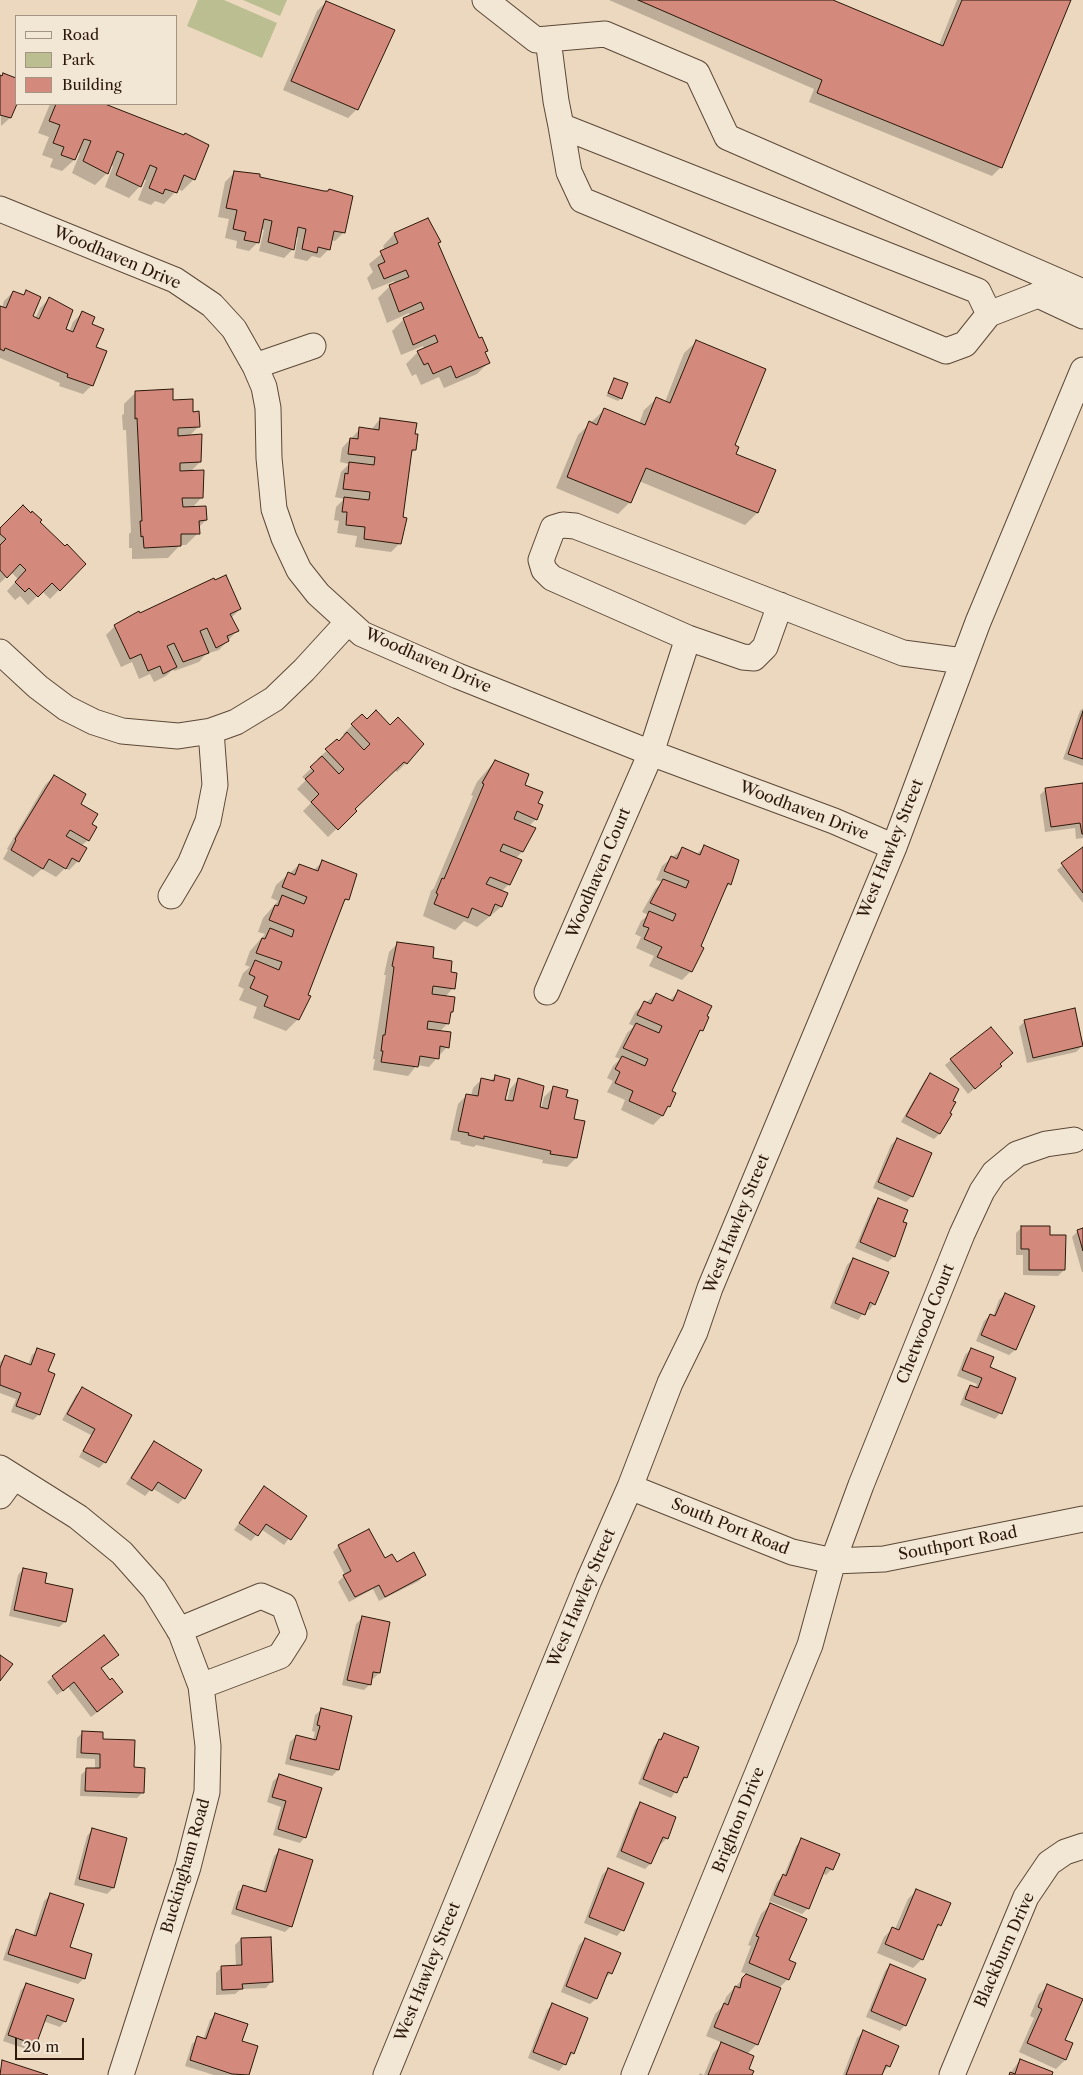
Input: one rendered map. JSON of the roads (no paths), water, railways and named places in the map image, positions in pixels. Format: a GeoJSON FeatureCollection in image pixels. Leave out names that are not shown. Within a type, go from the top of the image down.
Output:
{"type":"FeatureCollection","features":[{"type":"Feature","properties":{"kind":"street"},"geometry":{"type":"LineString","coordinates":[[486,0],[536,40],[605,34],[697,73],[727,137],[1083,292]]}},
{"type":"Feature","properties":{"kind":"street"},"geometry":{"type":"LineString","coordinates":[[548,39],[560,126],[569,172],[582,200],[946,350],[965,344],[989,314],[1038,295],[1083,316]]}},
{"type":"Feature","properties":{"kind":"street"},"geometry":{"type":"LineString","coordinates":[[560,126],[978,291],[989,314]]}},
{"type":"Feature","properties":{"kind":"street","name":"Woodhaven Drive"},"geometry":{"type":"LineString","coordinates":[[0,209],[175,280],[216,310],[234,329],[255,366],[264,387],[268,408],[269,458],[274,509],[284,538],[299,570],[318,594],[362,634],[458,676],[651,753],[834,821],[894,847]]}},
{"type":"Feature","properties":{"kind":"street"},"geometry":{"type":"LineString","coordinates":[[255,366],[313,346]]}},
{"type":"Feature","properties":{"kind":"street","name":"West Hawley Street"},"geometry":{"type":"LineString","coordinates":[[386,2075],[585,1589],[630,1487],[670,1383],[695,1332],[714,1279],[894,847],[963,661],[1083,370]]}},
{"type":"Feature","properties":{"kind":"street"},"geometry":{"type":"LineString","coordinates":[[780,605],[765,647],[754,658],[743,657],[688,638],[552,578],[544,570],[541,560],[552,528],[563,525],[575,526],[780,605],[903,653],[963,661]]}},
{"type":"Feature","properties":{"kind":"street"},"geometry":{"type":"LineString","coordinates":[[0,652],[38,687],[66,708],[94,722],[122,731],[178,736],[211,731],[236,722],[274,699],[304,670],[348,622]]}},
{"type":"Feature","properties":{"kind":"street","name":"Woodhaven Court"},"geometry":{"type":"LineString","coordinates":[[547,992],[651,753],[688,638]]}},
{"type":"Feature","properties":{"kind":"street"},"geometry":{"type":"LineString","coordinates":[[171,896],[190,864],[208,821],[215,785],[211,731]]}},
{"type":"Feature","properties":{"kind":"street","name":"Chetwood Court"},"geometry":{"type":"LineString","coordinates":[[833,1561],[915,1350],[962,1234],[982,1191],[994,1173],[1017,1154],[1046,1144],[1074,1140]]}},
{"type":"Feature","properties":{"kind":"street","name":"Buckingham Road"},"geometry":{"type":"LineString","coordinates":[[5,1480],[78,1517],[122,1553],[154,1589],[179,1630],[201,1686],[208,1746],[207,1792],[188,1867],[121,2075]]}},
{"type":"Feature","properties":{"kind":"street","name":"South Port Road"},"geometry":{"type":"LineString","coordinates":[[630,1487],[792,1552],[833,1561]]}},
{"type":"Feature","properties":{"kind":"street","name":"Southport Road"},"geometry":{"type":"LineString","coordinates":[[833,1561],[884,1559],[1083,1519]]}},
{"type":"Feature","properties":{"kind":"street","name":"Brighton Drive"},"geometry":{"type":"LineString","coordinates":[[634,2075],[810,1645],[833,1561]]}},
{"type":"Feature","properties":{"kind":"street"},"geometry":{"type":"LineString","coordinates":[[179,1630],[261,1596],[284,1606],[294,1634],[280,1656],[201,1686]]}},
{"type":"Feature","properties":{"kind":"street","name":"Blackburn Drive"},"geometry":{"type":"LineString","coordinates":[[952,2075],[1026,1897],[1049,1863],[1064,1852],[1083,1846]]}}]}
